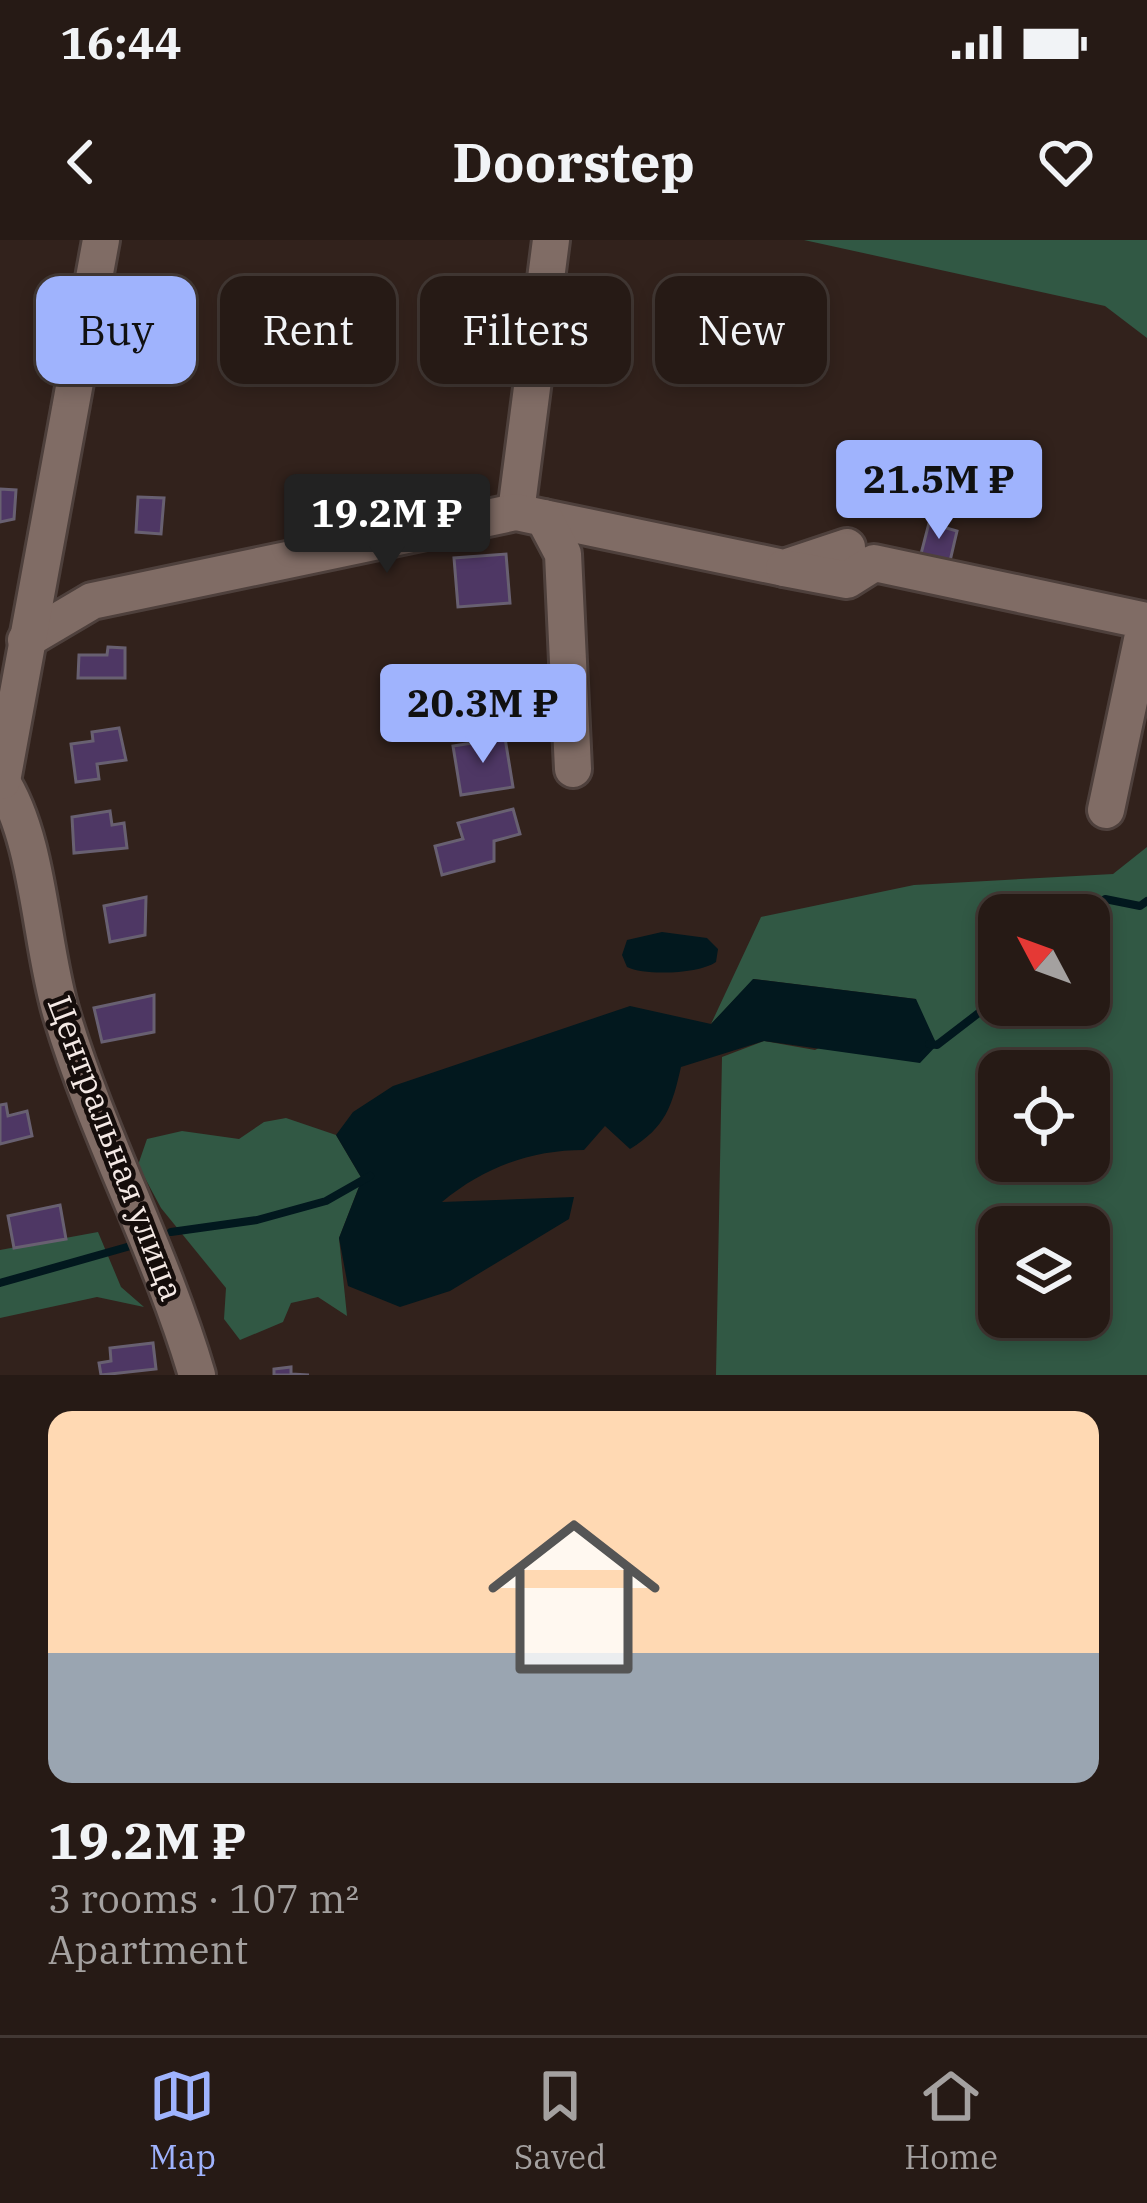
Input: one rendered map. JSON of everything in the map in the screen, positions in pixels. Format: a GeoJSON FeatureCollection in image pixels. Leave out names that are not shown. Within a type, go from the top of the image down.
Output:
{"type":"FeatureCollection","features":[{"type":"Feature","properties":{"kind":"street","name":"Центральная улица"},"geometry":{"type":"LineString","coordinates":[[101,240],[1,780],[15,805],[49,968],[76,1062],[177,1308],[197,1375]]}},
{"type":"Feature","properties":{"kind":"street"},"geometry":{"type":"LineString","coordinates":[[551,240],[534,366],[530,515],[563,554],[573,769]]}},
{"type":"Feature","properties":{"kind":"street"},"geometry":{"type":"LineString","coordinates":[[26,640],[92,601],[530,515],[847,580],[874,563],[1146,619],[1106,810]]}},
{"type":"Feature","properties":{"kind":"street"},"geometry":{"type":"LineString","coordinates":[[784,568],[847,547]]}},
{"type":"Feature","properties":{"kind":"green space"},"geometry":{"type":"Polygon","coordinates":[[[804,240],[1147,240],[1147,338],[1105,306],[804,240]]]}},
{"type":"Feature","properties":{"kind":"green space"},"geometry":{"type":"Polygon","coordinates":[[[1147,847],[1147,1375],[716,1375],[722,1057],[764,1041],[815,1050],[916,999],[754,979],[711,1024],[761,917],[914,885],[1113,874],[1147,847]]]}},
{"type":"Feature","properties":{"kind":"green space"},"geometry":{"type":"Polygon","coordinates":[[[286,1118],[336,1135],[362,1179],[339,1238],[347,1316],[318,1297],[291,1303],[283,1322],[240,1340],[224,1319],[226,1288],[161,1208],[138,1165],[147,1139],[182,1131],[239,1139],[264,1122],[286,1118]]]}},
{"type":"Feature","properties":{"kind":"green space"},"geometry":{"type":"Polygon","coordinates":[[[98,1232],[121,1287],[144,1307],[97,1297],[0,1318],[0,1250],[98,1232]]]}},
{"type":"Feature","properties":{"kind":"water"},"geometry":{"type":"Polygon","coordinates":[[[662,932],[707,938],[718,949],[716,962],[672,972],[627,967],[622,955],[627,940],[662,932]]]}},
{"type":"Feature","properties":{"kind":"water"},"geometry":{"type":"Polygon","coordinates":[[[753,979],[916,999],[937,1045],[920,1063],[764,1041],[681,1067],[666,1114],[630,1149],[605,1126],[584,1150],[545,1153],[508,1163],[442,1202],[574,1197],[569,1219],[450,1291],[400,1307],[348,1286],[339,1238],[362,1179],[336,1135],[353,1112],[393,1086],[630,1006],[711,1024],[753,979]]]}},
{"type":"Feature","properties":{"kind":"building"},"geometry":{"type":"Polygon","coordinates":[[[0,489],[16,490],[14,519],[0,522],[0,489]]]}},
{"type":"Feature","properties":{"kind":"building"},"geometry":{"type":"Polygon","coordinates":[[[138,497],[164,498],[161,534],[136,532],[138,497]]]}},
{"type":"Feature","properties":{"kind":"building"},"geometry":{"type":"Polygon","coordinates":[[[929,523],[957,531],[950,561],[921,554],[929,523]]]}},
{"type":"Feature","properties":{"kind":"building"},"geometry":{"type":"Polygon","coordinates":[[[506,554],[510,603],[458,607],[454,558],[506,554]]]}},
{"type":"Feature","properties":{"kind":"building"},"geometry":{"type":"Polygon","coordinates":[[[108,647],[125,648],[125,678],[78,678],[79,655],[107,655],[108,647]]]}},
{"type":"Feature","properties":{"kind":"building"},"geometry":{"type":"Polygon","coordinates":[[[119,728],[126,760],[97,764],[99,779],[76,782],[71,744],[93,741],[92,732],[119,728]]]}},
{"type":"Feature","properties":{"kind":"building"},"geometry":{"type":"Polygon","coordinates":[[[505,738],[513,787],[461,795],[453,746],[505,738]]]}},
{"type":"Feature","properties":{"kind":"building"},"geometry":{"type":"Polygon","coordinates":[[[513,809],[520,834],[494,841],[494,861],[442,875],[435,846],[463,839],[458,823],[513,809]]]}},
{"type":"Feature","properties":{"kind":"building"},"geometry":{"type":"Polygon","coordinates":[[[110,811],[112,825],[124,823],[127,848],[74,853],[72,817],[110,811]]]}},
{"type":"Feature","properties":{"kind":"building"},"geometry":{"type":"Polygon","coordinates":[[[146,897],[145,935],[110,942],[104,906],[146,897]]]}},
{"type":"Feature","properties":{"kind":"building"},"geometry":{"type":"Polygon","coordinates":[[[154,995],[154,1032],[102,1042],[94,1008],[154,995]]]}},
{"type":"Feature","properties":{"kind":"building"},"geometry":{"type":"Polygon","coordinates":[[[6,1104],[8,1116],[27,1111],[32,1136],[0,1144],[0,1105],[6,1104]]]}},
{"type":"Feature","properties":{"kind":"building"},"geometry":{"type":"Polygon","coordinates":[[[60,1205],[66,1239],[14,1248],[8,1216],[60,1205]]]}},
{"type":"Feature","properties":{"kind":"building"},"geometry":{"type":"Polygon","coordinates":[[[153,1343],[156,1369],[101,1375],[99,1363],[111,1361],[110,1348],[153,1343]]]}},
{"type":"Feature","properties":{"kind":"building"},"geometry":{"type":"Polygon","coordinates":[[[291,1367],[291,1374],[309,1375],[274,1375],[274,1369],[291,1367]]]}},
{"type":"Feature","properties":{"kind":"waterway"},"geometry":{"type":"LineString","coordinates":[[1110,900],[1140,906],[1147,901]]}},
{"type":"Feature","properties":{"kind":"waterway"},"geometry":{"type":"LineString","coordinates":[[929,1044],[937,1045],[978,1014]]}},
{"type":"Feature","properties":{"kind":"waterway"},"geometry":{"type":"LineString","coordinates":[[171,1232],[257,1220],[326,1201],[370,1176]]}},
{"type":"Feature","properties":{"kind":"waterway"},"geometry":{"type":"LineString","coordinates":[[0,1283],[134,1245]]}}]}
